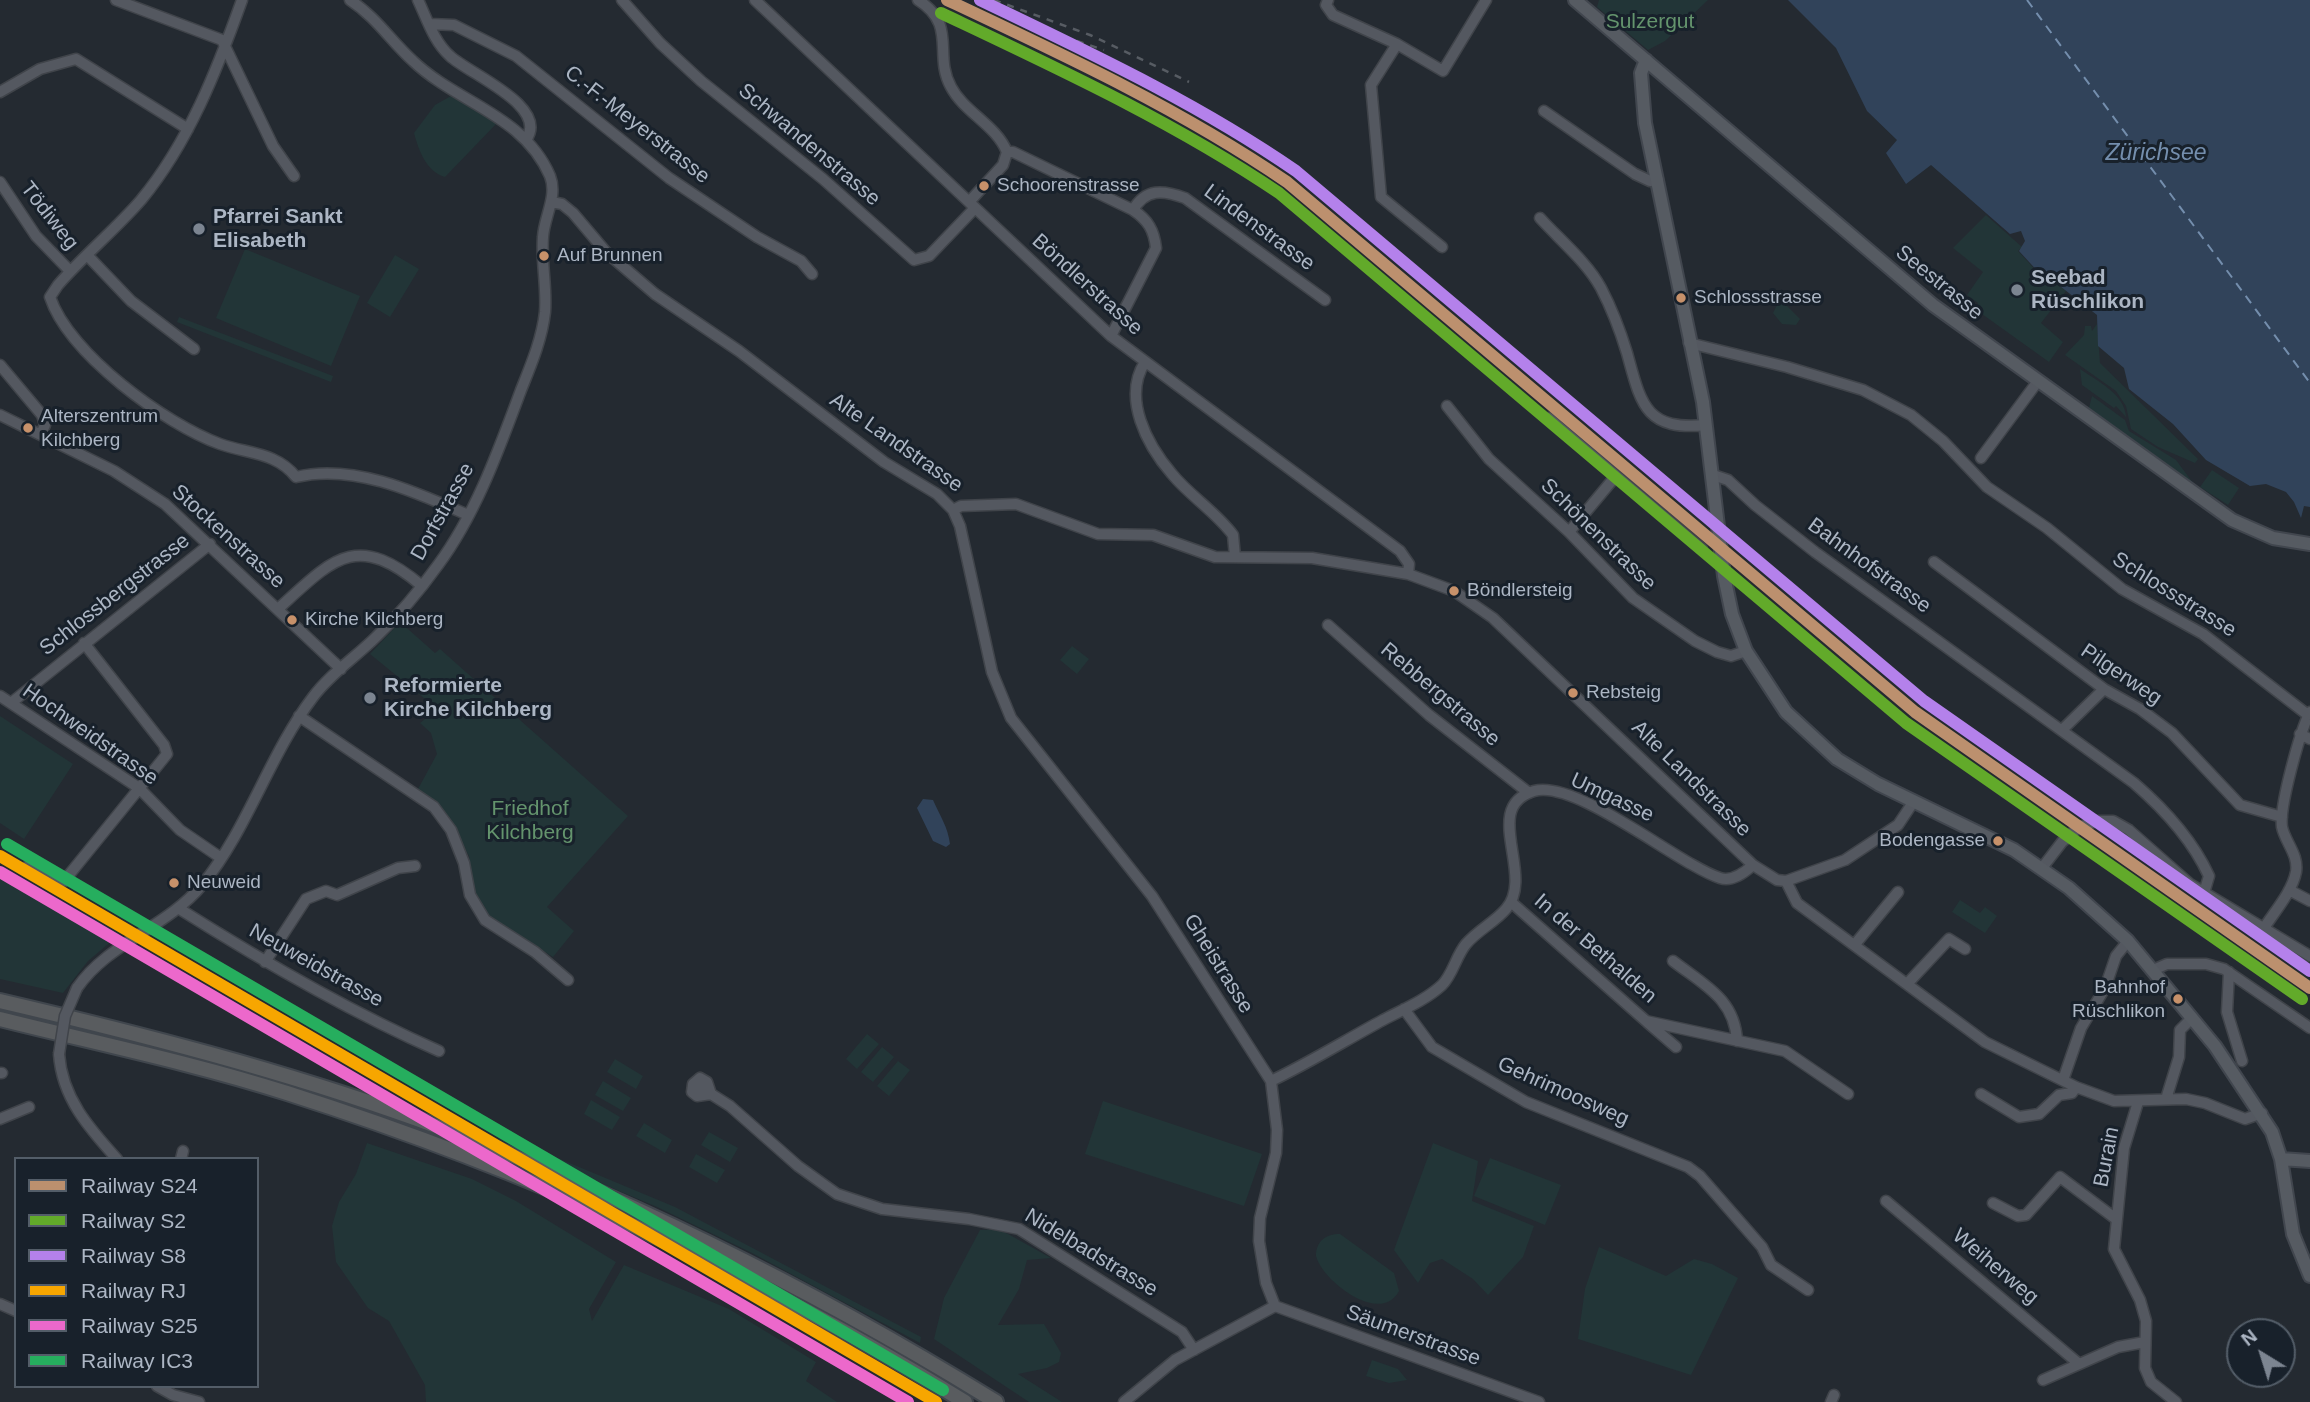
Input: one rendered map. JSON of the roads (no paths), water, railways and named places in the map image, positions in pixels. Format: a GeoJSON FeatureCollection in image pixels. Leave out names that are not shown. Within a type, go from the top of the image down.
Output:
{"type":"FeatureCollection","features":[{"type":"Feature","properties":{"kind":"highway"},"geometry":{"type":"LineString","coordinates":[[0,1002],[134,1033],[271,1071],[416,1119],[535,1165],[681,1229],[782,1279],[900,1344],[996,1402]]}},
{"type":"Feature","properties":{"kind":"highway"},"geometry":{"type":"LineString","coordinates":[[0,1019],[122,1047],[272,1089],[406,1133],[506,1171],[725,1269],[835,1326],[965,1402]]}},
{"type":"Feature","properties":{"kind":"main road","name":"Seestrasse"},"geometry":{"type":"LineString","coordinates":[[1576,0],[1933,305],[2232,520],[2273,538],[2310,544]]}},
{"type":"Feature","properties":{"kind":"main road"},"geometry":{"type":"LineString","coordinates":[[1646,60],[1641,73],[1642,97],[1706,425],[1724,576],[1732,614],[1746,651],[1770,691],[1805,733],[1867,778],[1998,841],[2042,868],[2100,914],[2128,941],[2193,1018],[2262,1114],[2281,1159],[2293,1234],[2310,1276]]}},
{"type":"Feature","properties":{"kind":"main road"},"geometry":{"type":"LineString","coordinates":[[2281,1159],[2310,1161]]}},
{"type":"Feature","properties":{"kind":"street"},"geometry":{"type":"LineString","coordinates":[[116,0],[214,35],[226,46],[273,146],[294,176]]}},
{"type":"Feature","properties":{"kind":"street"},"geometry":{"type":"LineString","coordinates":[[242,0],[226,46],[188,129],[149,190],[70,271],[50,297],[59,317],[80,343],[145,404],[195,434],[275,459],[284,463],[296,477],[331,472],[371,480],[428,498],[468,515]]}},
{"type":"Feature","properties":{"kind":"street"},"geometry":{"type":"LineString","coordinates":[[351,0],[377,20],[427,74],[490,111],[526,140]]}},
{"type":"Feature","properties":{"kind":"street","name":"Dorfstrasse"},"geometry":{"type":"LineString","coordinates":[[115,1157],[74,1107],[63,1079],[59,1054],[65,1016],[77,988],[92,969],[112,951],[178,908],[201,885],[221,858],[299,716],[320,688],[379,635],[422,586],[449,549],[501,444],[538,342],[545,312],[543,232],[553,192],[550,175],[526,140],[529,122],[522,106],[450,57],[418,0]]}},
{"type":"Feature","properties":{"kind":"street","name":"Schwandenstrasse"},"geometry":{"type":"LineString","coordinates":[[622,0],[660,43],[701,81],[823,179],[914,260],[929,256],[972,205]]}},
{"type":"Feature","properties":{"kind":"street","name":"Böndlerstrasse"},"geometry":{"type":"LineString","coordinates":[[755,0],[1111,336],[1400,551],[1409,564],[1408,573]]}},
{"type":"Feature","properties":{"kind":"street"},"geometry":{"type":"LineString","coordinates":[[918,0],[933,13],[941,26],[946,75],[952,89],[995,134],[1007,152]]}},
{"type":"Feature","properties":{"kind":"street"},"geometry":{"type":"LineString","coordinates":[[1327,2],[1333,15],[1397,44],[1443,71],[1486,0]]}},
{"type":"Feature","properties":{"kind":"street","name":"C.-F.-Meyerstrasse"},"geometry":{"type":"LineString","coordinates":[[430,23],[449,23],[516,56],[669,178],[757,237],[801,261],[812,274]]}},
{"type":"Feature","properties":{"kind":"street"},"geometry":{"type":"LineString","coordinates":[[1397,44],[1370,85],[1381,197],[1442,247]]}},
{"type":"Feature","properties":{"kind":"street"},"geometry":{"type":"LineString","coordinates":[[0,92],[40,69],[76,59],[188,129]]}},
{"type":"Feature","properties":{"kind":"street"},"geometry":{"type":"LineString","coordinates":[[1544,111],[1635,174],[1650,181],[1658,180]]}},
{"type":"Feature","properties":{"kind":"street"},"geometry":{"type":"LineString","coordinates":[[972,205],[1003,165],[1007,152]]}},
{"type":"Feature","properties":{"kind":"street"},"geometry":{"type":"LineString","coordinates":[[1007,152],[1013,152],[1133,210],[1146,219],[1154,233],[1156,248],[1111,336]]}},
{"type":"Feature","properties":{"kind":"street","name":"Tödiweg"},"geometry":{"type":"LineString","coordinates":[[0,182],[36,236],[70,271]]}},
{"type":"Feature","properties":{"kind":"street","name":"Lindenstrasse"},"geometry":{"type":"LineString","coordinates":[[1133,210],[1139,200],[1149,193],[1161,191],[1185,198],[1325,300]]}},
{"type":"Feature","properties":{"kind":"street","name":"Alte Landstrasse"},"geometry":{"type":"LineString","coordinates":[[551,202],[562,204],[573,213],[606,252],[640,283],[739,351],[884,462],[937,494],[953,510],[961,506],[1016,504],[1098,534],[1153,535],[1215,556],[1312,558],[1408,573],[1454,591],[1493,618],[1753,865],[1777,880],[1786,881],[1797,903],[1856,943],[1985,1042],[2077,1087],[2115,1101],[2166,1099],[2205,1103],[2245,1119],[2262,1114]]}},
{"type":"Feature","properties":{"kind":"street"},"geometry":{"type":"LineString","coordinates":[[1540,218],[1598,284],[1614,314],[1636,392],[1648,411],[1665,423],[1681,426],[1706,425]]}},
{"type":"Feature","properties":{"kind":"street"},"geometry":{"type":"LineString","coordinates":[[87,255],[131,301],[194,349]]}},
{"type":"Feature","properties":{"kind":"street","name":"Schlossstrasse"},"geometry":{"type":"LineString","coordinates":[[1689,343],[1799,370],[1863,390],[1899,408],[1926,425],[1987,487],[2047,528],[2114,583],[2203,634],[2309,713]]}},
{"type":"Feature","properties":{"kind":"street"},"geometry":{"type":"LineString","coordinates":[[1145,362],[1139,372],[1136,405],[1146,435],[1172,475],[1229,529],[1234,540],[1235,557]]}},
{"type":"Feature","properties":{"kind":"street"},"geometry":{"type":"LineString","coordinates":[[0,365],[43,415],[45,425],[41,434]]}},
{"type":"Feature","properties":{"kind":"street"},"geometry":{"type":"LineString","coordinates":[[1981,458],[2038,381]]}},
{"type":"Feature","properties":{"kind":"street","name":"Schönenstrasse"},"geometry":{"type":"LineString","coordinates":[[1447,406],[1489,459],[1569,531],[1633,598],[1695,641],[1731,656],[1746,651]]}},
{"type":"Feature","properties":{"kind":"street","name":"Stockenstrasse"},"geometry":{"type":"LineString","coordinates":[[0,415],[140,487],[211,544],[341,668]]}},
{"type":"Feature","properties":{"kind":"street"},"geometry":{"type":"LineString","coordinates":[[1549,418],[1702,549]]}},
{"type":"Feature","properties":{"kind":"street","name":"Bahnhofstrasse"},"geometry":{"type":"LineString","coordinates":[[1713,475],[1728,480],[1796,538],[2134,783],[2162,809],[2208,873],[2209,883],[2204,893]]}},
{"type":"Feature","properties":{"kind":"street"},"geometry":{"type":"LineString","coordinates":[[1569,531],[1615,477]]}},
{"type":"Feature","properties":{"kind":"street","name":"Gheistrasse"},"geometry":{"type":"LineString","coordinates":[[953,510],[960,526],[992,672],[1011,718],[1152,896],[1271,1081],[1276,1118],[1276,1153],[1260,1218],[1259,1241],[1266,1283],[1275,1306]]}},
{"type":"Feature","properties":{"kind":"street","name":"Schlossbergstrasse"},"geometry":{"type":"LineString","coordinates":[[11,703],[211,544]]}},
{"type":"Feature","properties":{"kind":"street"},"geometry":{"type":"LineString","coordinates":[[279,608],[333,561],[355,555],[375,558],[422,586]]}},
{"type":"Feature","properties":{"kind":"street","name":"Pilgerweg"},"geometry":{"type":"LineString","coordinates":[[1934,562],[2104,689],[2140,709],[2172,733],[2240,805],[2282,817]]}},
{"type":"Feature","properties":{"kind":"street","name":"Rebbergstrasse"},"geometry":{"type":"LineString","coordinates":[[1328,625],[1429,715],[1529,793]]}},
{"type":"Feature","properties":{"kind":"street"},"geometry":{"type":"LineString","coordinates":[[28,866],[64,881],[166,758],[167,752],[84,643]]}},
{"type":"Feature","properties":{"kind":"street"},"geometry":{"type":"LineString","coordinates":[[2062,730],[2104,689]]}},
{"type":"Feature","properties":{"kind":"street","name":"Hochweidstrasse"},"geometry":{"type":"LineString","coordinates":[[0,696],[139,788],[180,830],[221,858]]}},
{"type":"Feature","properties":{"kind":"street"},"geometry":{"type":"LineString","coordinates":[[2264,928],[2289,890],[2296,872],[2295,858],[2282,825],[2282,817],[2309,713]]}},
{"type":"Feature","properties":{"kind":"street"},"geometry":{"type":"LineString","coordinates":[[299,716],[434,807],[454,837],[470,895],[485,920],[535,952],[568,980]]}},
{"type":"Feature","properties":{"kind":"street","name":"Umgasse"},"geometry":{"type":"LineString","coordinates":[[1529,793],[1550,791],[1588,805],[1638,830],[1720,878],[1737,877],[1753,865]]}},
{"type":"Feature","properties":{"kind":"street"},"geometry":{"type":"LineString","coordinates":[[1271,1081],[1404,1009],[1444,983],[1464,947],[1511,902],[1517,873],[1508,823],[1516,804],[1529,793]]}},
{"type":"Feature","properties":{"kind":"street"},"geometry":{"type":"LineString","coordinates":[[1786,881],[1845,860],[1862,850],[1904,820],[1914,801]]}},
{"type":"Feature","properties":{"kind":"street"},"geometry":{"type":"LineString","coordinates":[[2042,868],[2074,831],[2089,822],[2110,820],[2126,828],[2162,863],[2204,893],[2310,956]]}},
{"type":"Feature","properties":{"kind":"street"},"geometry":{"type":"LineString","coordinates":[[265,962],[306,899],[326,891],[337,895],[398,867],[415,866]]}},
{"type":"Feature","properties":{"kind":"street"},"geometry":{"type":"LineString","coordinates":[[2289,890],[2310,901]]}},
{"type":"Feature","properties":{"kind":"street"},"geometry":{"type":"LineString","coordinates":[[1856,943],[1898,892]]}},
{"type":"Feature","properties":{"kind":"street","name":"In der Bethalden"},"geometry":{"type":"LineString","coordinates":[[1511,902],[1646,1021],[1785,1051],[1848,1094]]}},
{"type":"Feature","properties":{"kind":"street","name":"Neuweidstrasse"},"geometry":{"type":"LineString","coordinates":[[178,908],[265,962],[439,1051]]}},
{"type":"Feature","properties":{"kind":"street"},"geometry":{"type":"LineString","coordinates":[[1907,984],[1949,939],[1965,949]]}},
{"type":"Feature","properties":{"kind":"street"},"geometry":{"type":"LineString","coordinates":[[2063,1080],[2081,1028],[2105,988],[2116,956],[2128,941]]}},
{"type":"Feature","properties":{"kind":"street"},"geometry":{"type":"LineString","coordinates":[[1673,961],[1730,1009],[1736,1021],[1737,1041]]}},
{"type":"Feature","properties":{"kind":"street"},"geometry":{"type":"LineString","coordinates":[[2153,970],[2167,964],[2202,964],[2229,972],[2310,1028]]}},
{"type":"Feature","properties":{"kind":"street"},"geometry":{"type":"LineString","coordinates":[[2229,972],[2227,1012],[2242,1061]]}},
{"type":"Feature","properties":{"kind":"street","name":"Gehrimoosweg"},"geometry":{"type":"LineString","coordinates":[[1404,1009],[1432,1047],[1520,1098],[1688,1167],[1700,1175],[1762,1247],[1771,1265],[1808,1290]]}},
{"type":"Feature","properties":{"kind":"street"},"geometry":{"type":"LineString","coordinates":[[2166,1099],[2179,1057],[2180,1030],[2193,1018]]}},
{"type":"Feature","properties":{"kind":"street"},"geometry":{"type":"LineString","coordinates":[[1646,1021],[1676,1047]]}},
{"type":"Feature","properties":{"kind":"street","name":"Nidelbadstrasse"},"geometry":{"type":"LineString","coordinates":[[700,1087],[837,1194],[882,1209],[981,1220],[1019,1228],[1182,1332],[1194,1350]]}},
{"type":"Feature","properties":{"kind":"street"},"geometry":{"type":"LineString","coordinates":[[1981,1094],[2019,1117],[2039,1114],[2059,1095],[2071,1093],[2077,1087]]}},
{"type":"Feature","properties":{"kind":"street","name":"Burain"},"geometry":{"type":"LineString","coordinates":[[2138,1102],[2124,1148],[2114,1249],[2140,1300],[2146,1321],[2146,1368],[2151,1382],[2176,1402]]}},
{"type":"Feature","properties":{"kind":"street"},"geometry":{"type":"LineString","coordinates":[[0,1119],[29,1107]]}},
{"type":"Feature","properties":{"kind":"street","name":"Burain"},"geometry":{"type":"LineString","coordinates":[[1993,1203],[2018,1216],[2026,1214],[2060,1177],[2116,1219]]}},
{"type":"Feature","properties":{"kind":"street","name":"Weiherweg"},"geometry":{"type":"LineString","coordinates":[[1886,1201],[2078,1363]]}},
{"type":"Feature","properties":{"kind":"street"},"geometry":{"type":"LineString","coordinates":[[1124,1402],[1166,1367],[1275,1306]]}},
{"type":"Feature","properties":{"kind":"street","name":"Säumerstrasse"},"geometry":{"type":"LineString","coordinates":[[1275,1306],[1539,1402]]}},
{"type":"Feature","properties":{"kind":"street"},"geometry":{"type":"LineString","coordinates":[[2043,1380],[2118,1348],[2145,1342]]}},
{"type":"Feature","properties":{"kind":"street"},"geometry":{"type":"LineString","coordinates":[[160,1388],[176,1399],[199,1402]]}},
{"type":"Feature","properties":{"kind":"water","name":"Zürichsee"},"geometry":{"type":"Polygon","coordinates":[[[1788,0],[2310,0],[2310,507],[2304,506],[2301,518],[2286,492],[2266,484],[2250,486],[2206,460],[2173,424],[2129,389],[2124,368],[2098,346],[2097,315],[2056,283],[2052,287],[2019,251],[2025,241],[2021,231],[2010,234],[1931,165],[1906,184],[1886,153],[1897,140],[1867,111],[1836,48],[1788,0]]]}},
{"type":"Feature","properties":{"kind":"water"},"geometry":{"type":"Polygon","coordinates":[[[923,799],[933,800],[941,816],[950,844],[946,847],[933,841],[917,808],[923,799]]]}},
{"type":"Feature","properties":{"kind":"railway"},"geometry":{"type":"LineString","coordinates":[[994,0],[1090,35],[1189,82]]}},
{"type":"Feature","properties":{"kind":"railway"},"geometry":{"type":"LineString","coordinates":[[1025,20],[1104,50]]}},
{"type":"Feature","properties":{"kind":"rail line","name":"S24"},"geometry":{"type":"LineString","coordinates":[[947,0],[1163,107],[1287,182],[1915,712],[2310,988]]}},
{"type":"Feature","properties":{"kind":"rail line","name":"S8"},"geometry":{"type":"LineString","coordinates":[[980,0],[1181,100],[1296,171],[1924,701],[2310,971]]}},
{"type":"Feature","properties":{"kind":"rail line","name":"S2"},"geometry":{"type":"LineString","coordinates":[[941,13],[1156,119],[1279,193],[1906,723],[2302,999]]}},
{"type":"Feature","properties":{"kind":"rail line","name":"IC3"},"geometry":{"type":"LineString","coordinates":[[7,844],[943,1390]]}},
{"type":"Feature","properties":{"kind":"rail line","name":"RJ"},"geometry":{"type":"LineString","coordinates":[[0,856],[936,1402]]}},
{"type":"Feature","properties":{"kind":"rail line","name":"S25"},"geometry":{"type":"LineString","coordinates":[[0,872],[908,1402]]}},
{"type":"Feature","properties":{"kind":"place","name":"Schoorenstrasse"},"geometry":{"type":"Point","coordinates":[984,186]}},
{"type":"Feature","properties":{"kind":"place","name":"Pfarrei Sankt Elisabeth"},"geometry":{"type":"Point","coordinates":[199,229]}},
{"type":"Feature","properties":{"kind":"place","name":"Auf Brunnen"},"geometry":{"type":"Point","coordinates":[544,256]}},
{"type":"Feature","properties":{"kind":"place","name":"Seebad Rüschlikon"},"geometry":{"type":"Point","coordinates":[2017,290]}},
{"type":"Feature","properties":{"kind":"place","name":"Schlossstrasse"},"geometry":{"type":"Point","coordinates":[1681,298]}},
{"type":"Feature","properties":{"kind":"place","name":"Alterszentrum Kilchberg"},"geometry":{"type":"Point","coordinates":[28,428]}},
{"type":"Feature","properties":{"kind":"place","name":"Böndlersteig"},"geometry":{"type":"Point","coordinates":[1454,591]}},
{"type":"Feature","properties":{"kind":"place","name":"Kirche Kilchberg"},"geometry":{"type":"Point","coordinates":[292,620]}},
{"type":"Feature","properties":{"kind":"place","name":"Rebsteig"},"geometry":{"type":"Point","coordinates":[1573,693]}},
{"type":"Feature","properties":{"kind":"place","name":"Reformierte Kirche Kilchberg"},"geometry":{"type":"Point","coordinates":[370,698]}},
{"type":"Feature","properties":{"kind":"place","name":"Bodengasse"},"geometry":{"type":"Point","coordinates":[1998,841]}},
{"type":"Feature","properties":{"kind":"place","name":"Neuweid"},"geometry":{"type":"Point","coordinates":[174,883]}},
{"type":"Feature","properties":{"kind":"place","name":"Bahnhof Rüschlikon"},"geometry":{"type":"Point","coordinates":[2178,999]}},
{"type":"Feature","properties":{"kind":"park label","name":"Sulzergut"},"geometry":{"type":"Point","coordinates":[1650,22]}},
{"type":"Feature","properties":{"kind":"park label","name":"Friedhof Kilchberg"},"geometry":{"type":"Point","coordinates":[530,821]}}]}
